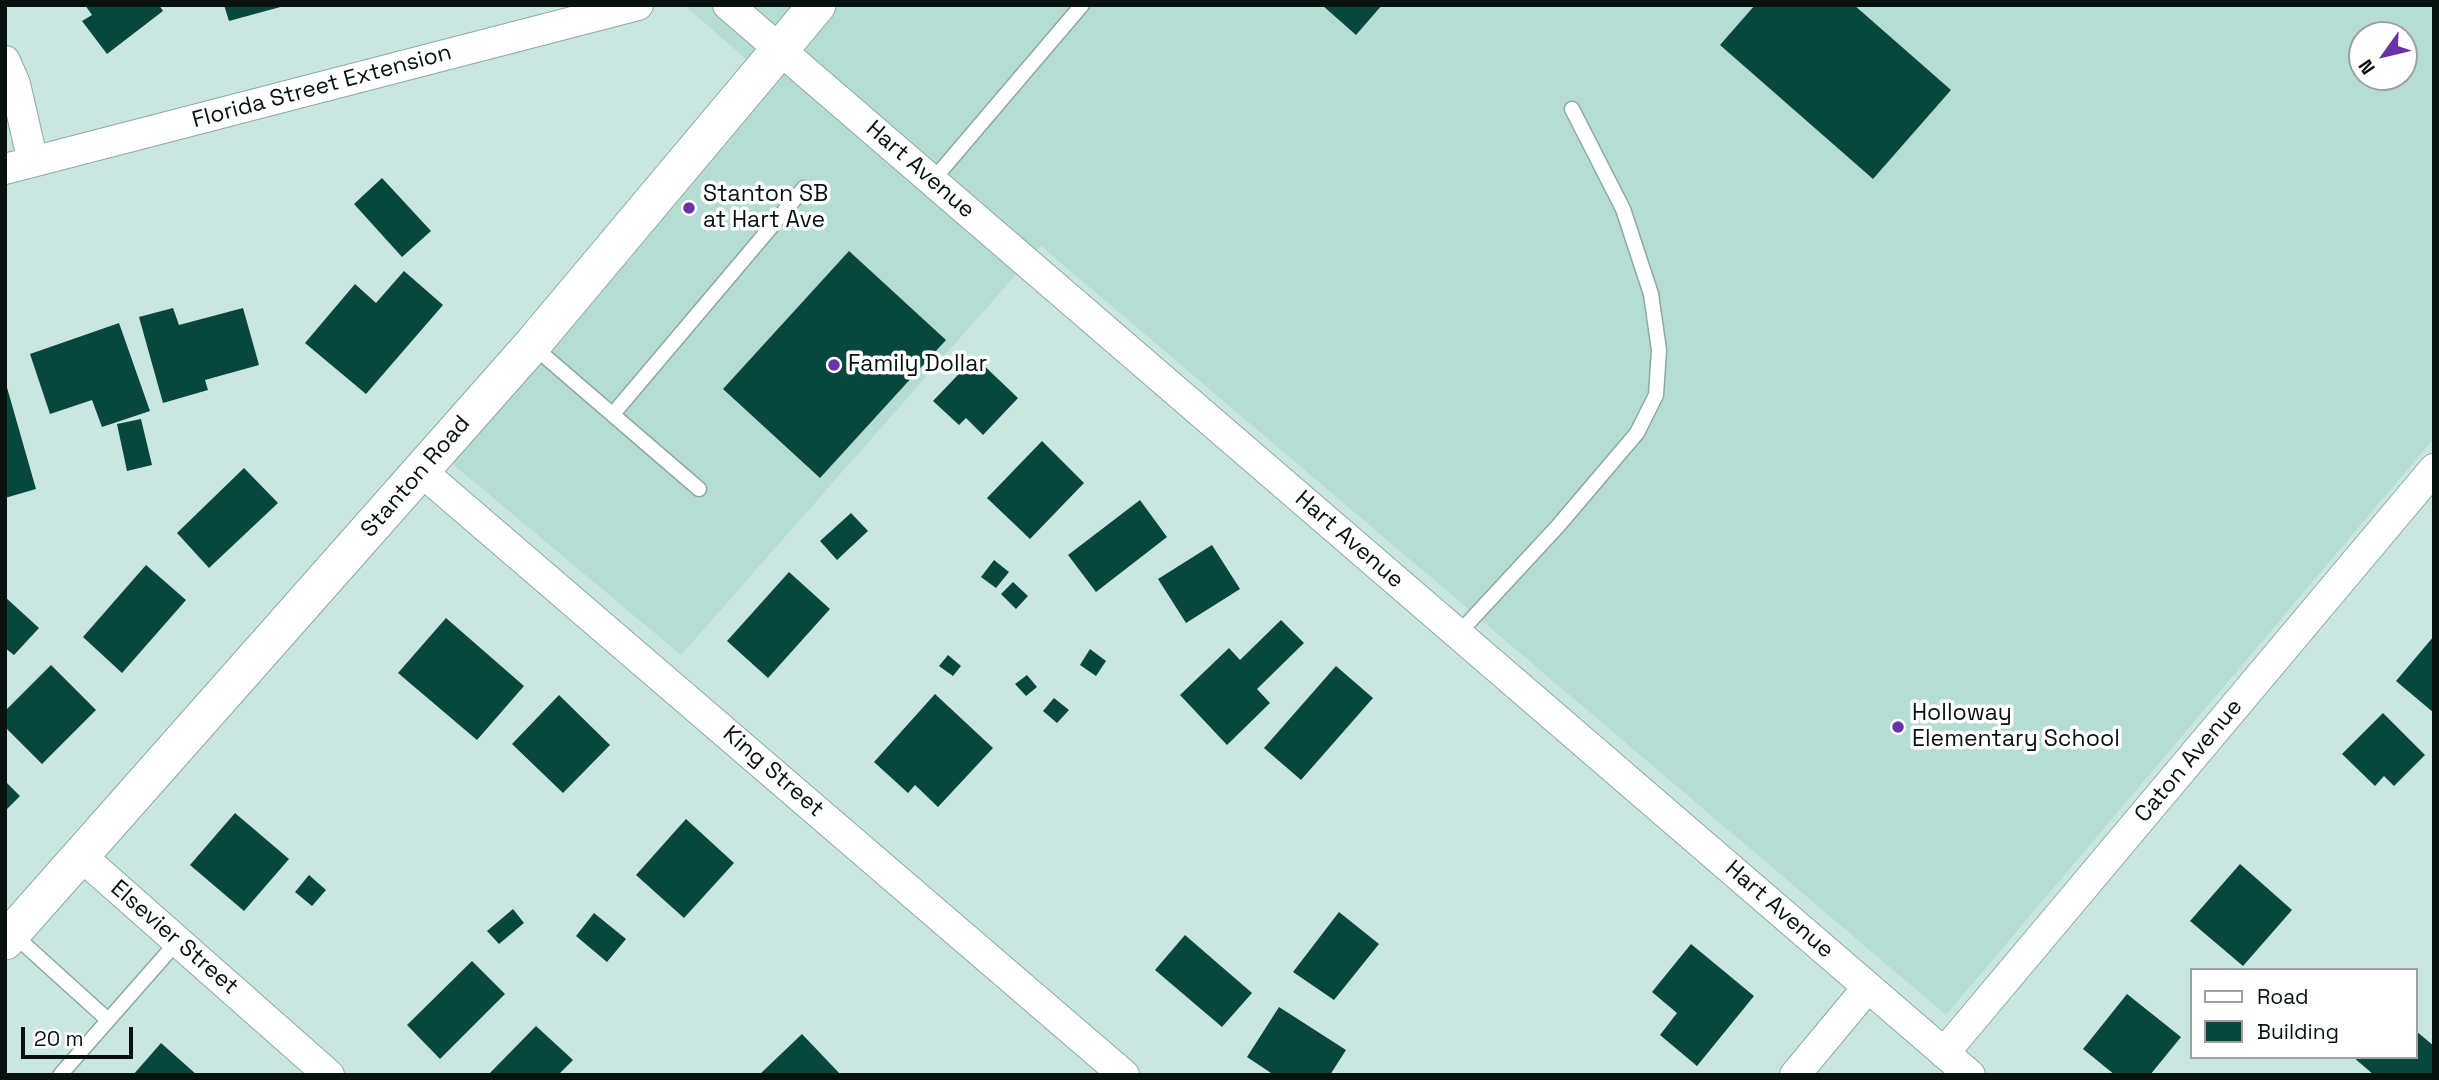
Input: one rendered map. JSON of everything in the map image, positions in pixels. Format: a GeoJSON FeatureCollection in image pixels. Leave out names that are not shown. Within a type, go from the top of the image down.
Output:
{"type":"FeatureCollection","features":[{"type":"Feature","properties":{"kind":"street","name":"Florida Street Extension"},"geometry":{"type":"LineString","coordinates":[[19,165],[638,5]]}},
{"type":"Feature","properties":{"kind":"street","name":"Hart Avenue"},"geometry":{"type":"LineString","coordinates":[[728,5],[1970,1075]]}},
{"type":"Feature","properties":{"kind":"street","name":"Stanton Road"},"geometry":{"type":"LineString","coordinates":[[9,937],[532,345],[817,5]]}},
{"type":"Feature","properties":{"kind":"street"},"geometry":{"type":"LineString","coordinates":[[5,61],[15,84],[19,165]]}},
{"type":"Feature","properties":{"kind":"street","name":"Caton Avenue"},"geometry":{"type":"LineString","coordinates":[[1944,1053],[2434,469]]}},
{"type":"Feature","properties":{"kind":"street","name":"King Street"},"geometry":{"type":"LineString","coordinates":[[421,471],[1124,1075]]}},
{"type":"Feature","properties":{"kind":"street","name":"Elsevier Street"},"geometry":{"type":"LineString","coordinates":[[81,856],[329,1075]]}},
{"type":"Feature","properties":{"kind":"street"},"geometry":{"type":"LineString","coordinates":[[1795,1075],[1868,987]]}},
{"type":"Feature","properties":{"kind":"lane"},"geometry":{"type":"LineString","coordinates":[[933,180],[1082,5]]}},
{"type":"Feature","properties":{"kind":"lane"},"geometry":{"type":"LineString","coordinates":[[1458,634],[1558,526],[1637,433],[1656,395],[1659,350],[1651,294],[1623,209],[1572,109]]}},
{"type":"Feature","properties":{"kind":"lane"},"geometry":{"type":"LineString","coordinates":[[613,414],[804,188]]}},
{"type":"Feature","properties":{"kind":"lane"},"geometry":{"type":"LineString","coordinates":[[532,345],[699,489]]}},
{"type":"Feature","properties":{"kind":"lane"},"geometry":{"type":"LineString","coordinates":[[9,937],[108,1020]]}},
{"type":"Feature","properties":{"kind":"lane"},"geometry":{"type":"LineString","coordinates":[[60,1075],[177,942]]}},
{"type":"Feature","properties":{"kind":"shaded area","name":"Holloway Elementary School"},"geometry":{"type":"Polygon","coordinates":[[[684,5],[2434,5],[2434,438],[1946,1015],[1041,246],[681,655],[448,460],[769,79],[684,5]]]}},
{"type":"Feature","properties":{"kind":"building"},"geometry":{"type":"Polygon","coordinates":[[[85,5],[159,5],[163,11],[107,54],[82,21],[92,15],[85,5]]]}},
{"type":"Feature","properties":{"kind":"building"},"geometry":{"type":"Polygon","coordinates":[[[224,5],[284,5],[284,6],[229,21],[224,5]]]}},
{"type":"Feature","properties":{"kind":"building"},"geometry":{"type":"Polygon","coordinates":[[[1322,5],[1382,5],[1356,35],[1322,5]]]}},
{"type":"Feature","properties":{"kind":"building"},"geometry":{"type":"Polygon","coordinates":[[[1755,5],[1854,5],[1951,90],[1873,179],[1720,45],[1755,5]]]}},
{"type":"Feature","properties":{"kind":"building"},"geometry":{"type":"Polygon","coordinates":[[[382,178],[431,231],[402,257],[354,204],[382,178]]]}},
{"type":"Feature","properties":{"kind":"building","name":"Family Dollar"},"geometry":{"type":"Polygon","coordinates":[[[849,251],[946,340],[820,478],[723,389],[849,251]]]}},
{"type":"Feature","properties":{"kind":"building"},"geometry":{"type":"Polygon","coordinates":[[[404,271],[443,305],[366,394],[305,343],[355,284],[376,303],[404,271]]]}},
{"type":"Feature","properties":{"kind":"building"},"geometry":{"type":"Polygon","coordinates":[[[173,308],[179,325],[243,308],[259,365],[205,380],[208,390],[163,403],[139,317],[173,308]]]}},
{"type":"Feature","properties":{"kind":"building"},"geometry":{"type":"Polygon","coordinates":[[[119,323],[150,411],[102,427],[92,400],[50,414],[30,354],[119,323]]]}},
{"type":"Feature","properties":{"kind":"building"},"geometry":{"type":"Polygon","coordinates":[[[975,357],[1018,398],[983,435],[966,418],[959,425],[933,401],[975,357]]]}},
{"type":"Feature","properties":{"kind":"building"},"geometry":{"type":"Polygon","coordinates":[[[5,385],[36,489],[5,498],[5,385]]]}},
{"type":"Feature","properties":{"kind":"building"},"geometry":{"type":"Polygon","coordinates":[[[141,419],[152,465],[127,471],[117,424],[141,419]]]}},
{"type":"Feature","properties":{"kind":"building"},"geometry":{"type":"Polygon","coordinates":[[[1042,441],[1084,483],[1030,539],[987,498],[1042,441]]]}},
{"type":"Feature","properties":{"kind":"building"},"geometry":{"type":"Polygon","coordinates":[[[244,468],[278,503],[209,568],[177,533],[244,468]]]}},
{"type":"Feature","properties":{"kind":"building"},"geometry":{"type":"Polygon","coordinates":[[[1140,500],[1167,537],[1096,592],[1068,555],[1140,500]]]}},
{"type":"Feature","properties":{"kind":"building"},"geometry":{"type":"Polygon","coordinates":[[[851,513],[868,531],[837,560],[820,541],[851,513]]]}},
{"type":"Feature","properties":{"kind":"building"},"geometry":{"type":"Polygon","coordinates":[[[1212,545],[1240,589],[1186,623],[1158,579],[1212,545]]]}},
{"type":"Feature","properties":{"kind":"building"},"geometry":{"type":"Polygon","coordinates":[[[994,560],[1009,572],[996,588],[981,577],[994,560]]]}},
{"type":"Feature","properties":{"kind":"building"},"geometry":{"type":"Polygon","coordinates":[[[146,565],[186,600],[122,673],[83,637],[146,565]]]}},
{"type":"Feature","properties":{"kind":"building"},"geometry":{"type":"Polygon","coordinates":[[[789,572],[830,609],[768,678],[727,641],[789,572]]]}},
{"type":"Feature","properties":{"kind":"building"},"geometry":{"type":"Polygon","coordinates":[[[1013,582],[1028,596],[1016,609],[1001,594],[1013,582]]]}},
{"type":"Feature","properties":{"kind":"building"},"geometry":{"type":"Polygon","coordinates":[[[5,597],[39,628],[14,655],[5,648],[5,597]]]}},
{"type":"Feature","properties":{"kind":"building"},"geometry":{"type":"Polygon","coordinates":[[[446,618],[524,686],[477,740],[398,673],[446,618]]]}},
{"type":"Feature","properties":{"kind":"building"},"geometry":{"type":"Polygon","coordinates":[[[1281,620],[1304,643],[1257,689],[1270,703],[1227,745],[1180,695],[1229,648],[1240,660],[1281,620]]]}},
{"type":"Feature","properties":{"kind":"building"},"geometry":{"type":"Polygon","coordinates":[[[2434,636],[2434,713],[2396,681],[2434,636]]]}},
{"type":"Feature","properties":{"kind":"building"},"geometry":{"type":"Polygon","coordinates":[[[1090,649],[1106,661],[1096,676],[1080,665],[1090,649]]]}},
{"type":"Feature","properties":{"kind":"building"},"geometry":{"type":"Polygon","coordinates":[[[948,655],[961,666],[953,676],[939,666],[948,655]]]}},
{"type":"Feature","properties":{"kind":"building"},"geometry":{"type":"Polygon","coordinates":[[[51,665],[96,710],[42,764],[5,727],[5,711],[51,665]]]}},
{"type":"Feature","properties":{"kind":"building"},"geometry":{"type":"Polygon","coordinates":[[[1336,666],[1373,698],[1301,780],[1264,748],[1336,666]]]}},
{"type":"Feature","properties":{"kind":"building"},"geometry":{"type":"Polygon","coordinates":[[[1027,675],[1037,687],[1026,696],[1015,684],[1027,675]]]}},
{"type":"Feature","properties":{"kind":"building"},"geometry":{"type":"Polygon","coordinates":[[[935,694],[993,748],[938,807],[915,785],[908,793],[874,762],[935,694]]]}},
{"type":"Feature","properties":{"kind":"building"},"geometry":{"type":"Polygon","coordinates":[[[559,695],[610,745],[563,793],[512,744],[559,695]]]}},
{"type":"Feature","properties":{"kind":"building"},"geometry":{"type":"Polygon","coordinates":[[[1054,698],[1069,710],[1057,723],[1043,711],[1054,698]]]}},
{"type":"Feature","properties":{"kind":"building"},"geometry":{"type":"Polygon","coordinates":[[[2383,713],[2425,755],[2394,786],[2384,776],[2375,786],[2342,754],[2383,713]]]}},
{"type":"Feature","properties":{"kind":"building"},"geometry":{"type":"Polygon","coordinates":[[[5,781],[20,796],[5,811],[5,781]]]}},
{"type":"Feature","properties":{"kind":"building"},"geometry":{"type":"Polygon","coordinates":[[[235,813],[289,859],[244,911],[190,865],[235,813]]]}},
{"type":"Feature","properties":{"kind":"building"},"geometry":{"type":"Polygon","coordinates":[[[686,819],[734,863],[684,918],[636,875],[686,819]]]}},
{"type":"Feature","properties":{"kind":"building"},"geometry":{"type":"Polygon","coordinates":[[[2240,864],[2292,910],[2243,966],[2190,921],[2240,864]]]}},
{"type":"Feature","properties":{"kind":"building"},"geometry":{"type":"Polygon","coordinates":[[[309,875],[326,890],[312,906],[295,892],[309,875]]]}},
{"type":"Feature","properties":{"kind":"building"},"geometry":{"type":"Polygon","coordinates":[[[513,909],[524,923],[499,944],[487,931],[513,909]]]}},
{"type":"Feature","properties":{"kind":"building"},"geometry":{"type":"Polygon","coordinates":[[[1339,912],[1379,944],[1334,1000],[1293,972],[1339,912]]]}},
{"type":"Feature","properties":{"kind":"building"},"geometry":{"type":"Polygon","coordinates":[[[594,913],[626,939],[607,962],[576,936],[594,913]]]}},
{"type":"Feature","properties":{"kind":"building"},"geometry":{"type":"Polygon","coordinates":[[[1185,935],[1252,993],[1222,1027],[1155,970],[1185,935]]]}},
{"type":"Feature","properties":{"kind":"building"},"geometry":{"type":"Polygon","coordinates":[[[1691,944],[1754,996],[1697,1066],[1660,1035],[1677,1013],[1652,992],[1691,944]]]}},
{"type":"Feature","properties":{"kind":"building"},"geometry":{"type":"Polygon","coordinates":[[[472,961],[505,994],[440,1059],[407,1025],[472,961]]]}},
{"type":"Feature","properties":{"kind":"building"},"geometry":{"type":"Polygon","coordinates":[[[2127,994],[2181,1037],[2150,1075],[2115,1075],[2083,1049],[2127,994]]]}},
{"type":"Feature","properties":{"kind":"building"},"geometry":{"type":"Polygon","coordinates":[[[1279,1007],[1346,1050],[1330,1075],[1274,1075],[1247,1057],[1279,1007]]]}},
{"type":"Feature","properties":{"kind":"building"},"geometry":{"type":"Polygon","coordinates":[[[536,1026],[573,1060],[558,1075],[488,1075],[536,1026]]]}},
{"type":"Feature","properties":{"kind":"building"},"geometry":{"type":"Polygon","coordinates":[[[2418,1033],[2434,1046],[2434,1075],[2374,1075],[2355,1059],[2418,1059],[2418,1033]]]}},
{"type":"Feature","properties":{"kind":"building"},"geometry":{"type":"Polygon","coordinates":[[[802,1034],[841,1075],[759,1075],[802,1034]]]}},
{"type":"Feature","properties":{"kind":"building"},"geometry":{"type":"Polygon","coordinates":[[[161,1043],[197,1075],[133,1075],[161,1043]]]}},
{"type":"Feature","properties":{"kind":"place","name":"Stanton SB at Hart Ave"},"geometry":{"type":"Point","coordinates":[689,208]}},
{"type":"Feature","properties":{"kind":"place","name":"Family Dollar"},"geometry":{"type":"Point","coordinates":[834,365]}},
{"type":"Feature","properties":{"kind":"place","name":"Holloway Elementary School"},"geometry":{"type":"Point","coordinates":[1898,727]}}]}
